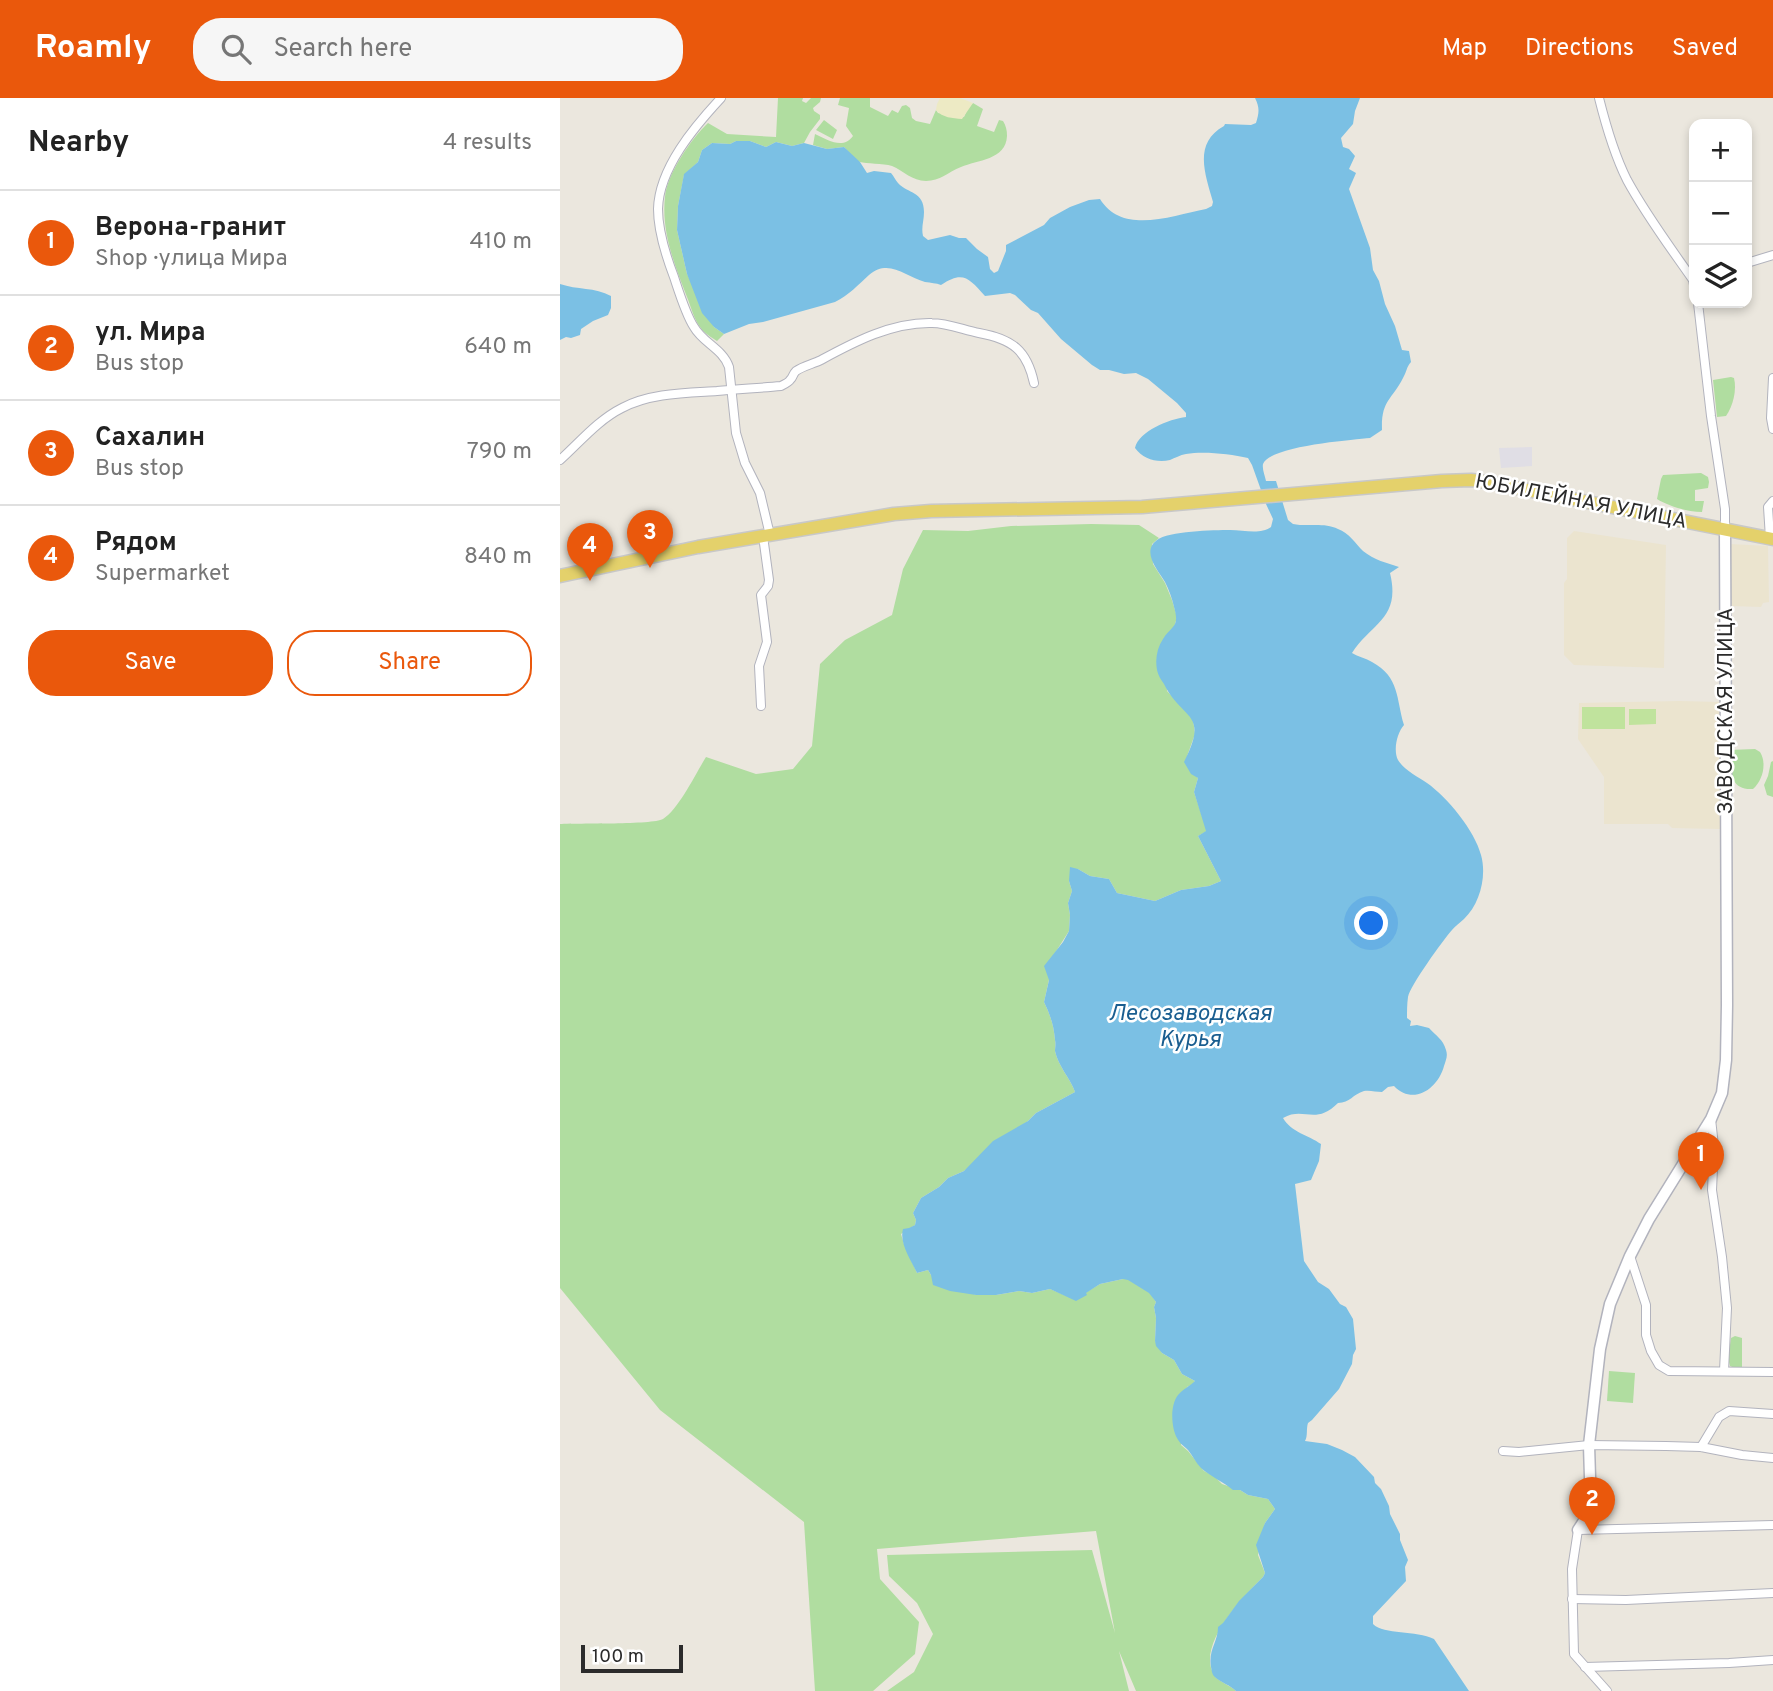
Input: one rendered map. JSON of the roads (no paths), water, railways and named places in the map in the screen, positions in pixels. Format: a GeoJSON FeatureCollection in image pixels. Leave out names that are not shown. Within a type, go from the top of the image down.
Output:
{"type":"FeatureCollection","features":[{"type":"Feature","properties":{"kind":"main road","name":"ЮБИЛЕЙНАЯ УЛИЦА"},"geometry":{"type":"LineString","coordinates":[[560,576],[698,547],[874,517],[931,511],[1142,507],[1407,483],[1471,480],[1771,538]]}},
{"type":"Feature","properties":{"kind":"street"},"geometry":{"type":"LineString","coordinates":[[721,98],[682,146],[668,169],[661,188],[658,209],[664,247],[694,328],[726,358],[736,433],[745,463],[760,493],[767,536],[769,580],[761,595],[766,642],[759,666],[761,706]]}},
{"type":"Feature","properties":{"kind":"street"},"geometry":{"type":"LineString","coordinates":[[1600,98],[1607,130],[1627,179],[1689,274]]}},
{"type":"Feature","properties":{"kind":"street"},"geometry":{"type":"LineString","coordinates":[[1752,261],[1773,255]]}},
{"type":"Feature","properties":{"kind":"street","name":"ЗАВОДСКАЯ УЛИЦА"},"geometry":{"type":"LineString","coordinates":[[1591,1510],[1589,1445],[1601,1349],[1610,1304],[1649,1219],[1711,1119],[1722,1093],[1727,1037],[1725,509],[1699,308]]}},
{"type":"Feature","properties":{"kind":"street"},"geometry":{"type":"LineString","coordinates":[[560,460],[601,422],[622,408],[656,397],[684,393],[781,386],[790,381],[795,372],[846,346],[876,333],[914,324],[934,323],[989,335],[1014,347],[1021,351],[1030,366],[1034,383]]}},
{"type":"Feature","properties":{"kind":"street"},"geometry":{"type":"LineString","coordinates":[[1773,378],[1773,429]]}},
{"type":"Feature","properties":{"kind":"street"},"geometry":{"type":"LineString","coordinates":[[1771,538],[1769,507],[1773,501]]}},
{"type":"Feature","properties":{"kind":"street"},"geometry":{"type":"LineString","coordinates":[[1711,1119],[1714,1146],[1712,1190],[1723,1256],[1727,1308],[1724,1371]]}},
{"type":"Feature","properties":{"kind":"street"},"geometry":{"type":"LineString","coordinates":[[1630,1256],[1646,1306],[1646,1335],[1659,1365],[1669,1371],[1773,1372]]}},
{"type":"Feature","properties":{"kind":"street"},"geometry":{"type":"LineString","coordinates":[[1701,1447],[1720,1417],[1729,1412],[1773,1414]]}},
{"type":"Feature","properties":{"kind":"street"},"geometry":{"type":"LineString","coordinates":[[1503,1451],[1589,1445],[1701,1447],[1773,1458]]}},
{"type":"Feature","properties":{"kind":"street"},"geometry":{"type":"LineString","coordinates":[[1591,1510],[1592,1530]]}},
{"type":"Feature","properties":{"kind":"street"},"geometry":{"type":"LineString","coordinates":[[1591,1510],[1578,1530],[1572,1569],[1574,1654],[1607,1691]]}},
{"type":"Feature","properties":{"kind":"street"},"geometry":{"type":"LineString","coordinates":[[1578,1530],[1773,1525]]}},
{"type":"Feature","properties":{"kind":"street"},"geometry":{"type":"LineString","coordinates":[[1572,1599],[1626,1600],[1773,1593]]}},
{"type":"Feature","properties":{"kind":"street"},"geometry":{"type":"LineString","coordinates":[[1585,1667],[1773,1660]]}},
{"type":"Feature","properties":{"kind":"water","name":"Лесозаводская Курья"},"geometry":{"type":"Polygon","coordinates":[[[1255,98],[1360,98],[1353,124],[1341,138],[1343,147],[1355,156],[1349,169],[1356,173],[1349,189],[1370,248],[1373,270],[1385,304],[1402,350],[1409,351],[1411,362],[1385,406],[1382,430],[1370,438],[1312,445],[1280,453],[1263,464],[1263,470],[1266,481],[1276,481],[1288,520],[1293,524],[1338,529],[1367,554],[1399,567],[1390,573],[1392,601],[1388,610],[1352,653],[1370,661],[1388,675],[1398,698],[1404,725],[1396,742],[1398,760],[1407,770],[1435,789],[1459,815],[1478,846],[1483,863],[1481,889],[1474,906],[1435,953],[1414,983],[1408,997],[1407,1018],[1411,1021],[1410,1026],[1429,1028],[1441,1040],[1446,1050],[1446,1060],[1436,1082],[1431,1088],[1417,1095],[1401,1092],[1394,1086],[1382,1092],[1364,1091],[1323,1113],[1297,1114],[1283,1118],[1295,1130],[1321,1144],[1319,1161],[1311,1180],[1295,1184],[1304,1261],[1318,1282],[1329,1289],[1340,1304],[1346,1307],[1353,1319],[1356,1349],[1352,1364],[1339,1389],[1308,1423],[1305,1441],[1327,1444],[1355,1457],[1374,1477],[1400,1534],[1408,1560],[1405,1567],[1406,1581],[1373,1616],[1373,1624],[1385,1630],[1434,1639],[1469,1691],[1236,1691],[1216,1678],[1212,1673],[1210,1661],[1218,1627],[1265,1573],[1256,1545],[1265,1523],[1275,1509],[1268,1499],[1233,1490],[1209,1474],[1178,1440],[1173,1422],[1175,1399],[1195,1381],[1182,1374],[1174,1360],[1156,1346],[1156,1302],[1149,1293],[1123,1279],[1100,1284],[1076,1301],[1050,1289],[996,1295],[950,1291],[933,1285],[928,1270],[917,1273],[903,1240],[903,1229],[915,1225],[913,1213],[921,1198],[948,1178],[964,1171],[993,1141],[1075,1092],[1055,1051],[1053,1025],[1044,1002],[1049,980],[1044,966],[1069,931],[1068,903],[1072,891],[1069,881],[1070,867],[1090,876],[1109,879],[1117,893],[1155,901],[1181,890],[1209,886],[1221,881],[1198,836],[1206,831],[1194,792],[1198,778],[1191,774],[1184,762],[1191,746],[1194,725],[1171,696],[1157,670],[1159,646],[1174,626],[1176,614],[1165,582],[1152,561],[1151,550],[1157,540],[1171,535],[1213,530],[1257,531],[1271,527],[1273,519],[1252,465],[1248,458],[1217,453],[1186,454],[1160,461],[1142,455],[1135,448],[1142,436],[1163,423],[1186,417],[1186,413],[1177,403],[1148,379],[1136,373],[1100,370],[1092,365],[1061,339],[1038,313],[1015,295],[1010,293],[985,296],[965,278],[955,278],[941,285],[884,268],[876,270],[835,302],[749,324],[724,334],[702,313],[687,274],[677,230],[684,174],[698,162],[702,150],[712,143],[750,141],[766,147],[776,142],[792,146],[804,143],[827,149],[844,147],[867,173],[891,173],[902,187],[918,196],[924,212],[923,236],[928,240],[950,235],[966,238],[988,257],[990,269],[994,273],[998,271],[1006,245],[1044,225],[1050,218],[1070,207],[1089,200],[1100,199],[1110,210],[1135,220],[1164,218],[1212,206],[1204,160],[1208,141],[1225,124],[1256,123],[1258,105],[1255,98]]]}},
{"type":"Feature","properties":{"kind":"water"},"geometry":{"type":"Polygon","coordinates":[[[560,284],[599,291],[611,296],[608,315],[581,329],[580,335],[560,340],[560,284]]]}},
{"type":"Feature","properties":{"kind":"place","name":"Сахалин"},"geometry":{"type":"Point","coordinates":[650,568]}},
{"type":"Feature","properties":{"kind":"place","name":"Рядом"},"geometry":{"type":"Point","coordinates":[590,581]}},
{"type":"Feature","properties":{"kind":"place","name":"Верона-гранит"},"geometry":{"type":"Point","coordinates":[1701,1190]}},
{"type":"Feature","properties":{"kind":"place","name":"ул. Мира"},"geometry":{"type":"Point","coordinates":[1592,1535]}}]}
